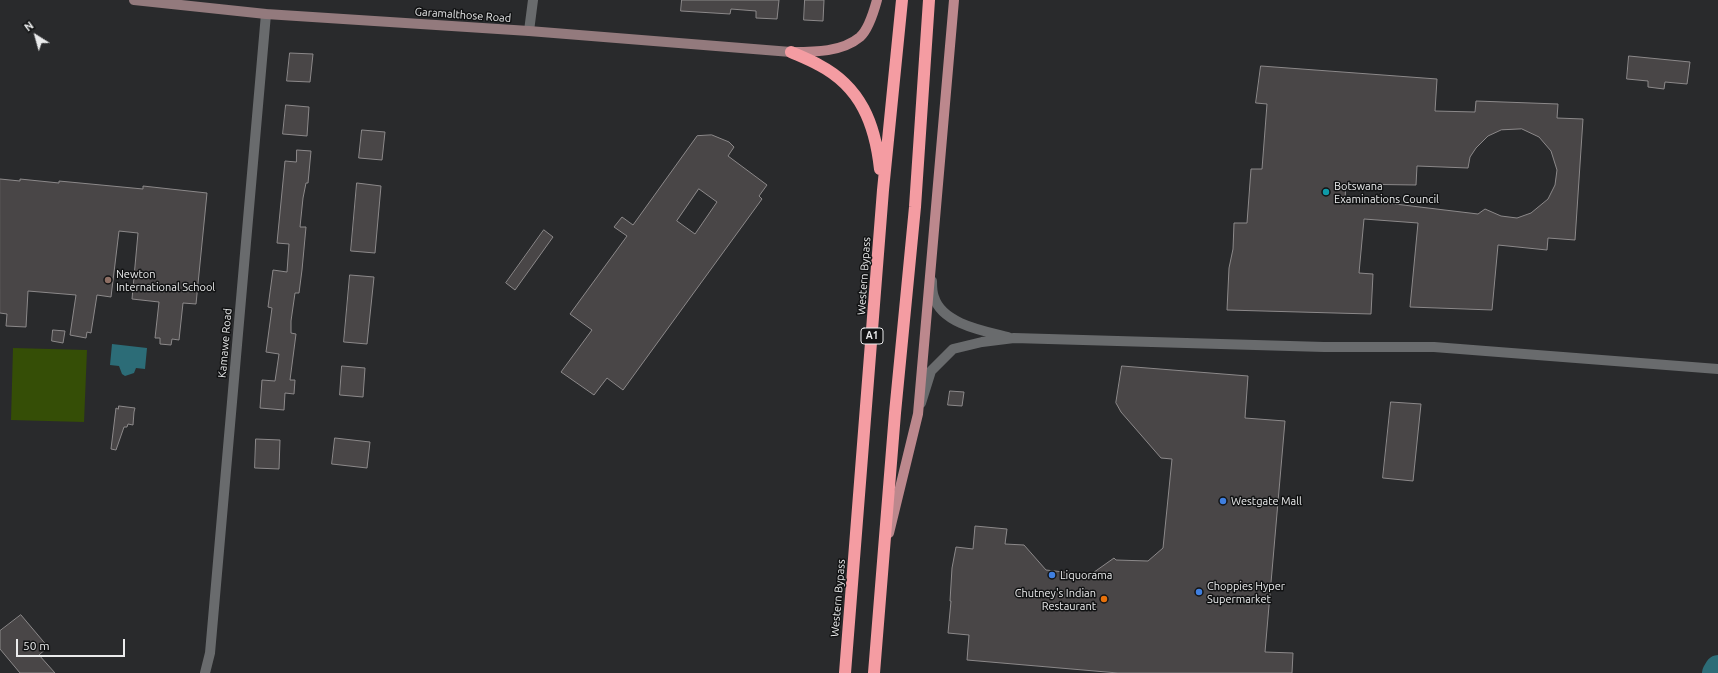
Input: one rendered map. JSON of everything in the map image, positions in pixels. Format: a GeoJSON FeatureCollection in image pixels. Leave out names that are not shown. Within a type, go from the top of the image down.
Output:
{"type":"FeatureCollection","features":[{"type":"Feature","properties":{"kind":"highway","name":"Western Bypass"},"geometry":{"type":"LineString","coordinates":[[844,673],[883,190],[902,0]]}},
{"type":"Feature","properties":{"kind":"highway"},"geometry":{"type":"LineString","coordinates":[[874,673],[896,405],[915,207],[928,0]]}},
{"type":"Feature","properties":{"kind":"highway"},"geometry":{"type":"LineString","coordinates":[[791,52],[820,65],[845,83],[860,100],[871,125],[878,149],[883,190]]}},
{"type":"Feature","properties":{"kind":"main road"},"geometry":{"type":"LineString","coordinates":[[791,52],[818,52],[841,48],[860,37],[872,17],[877,0]]}},
{"type":"Feature","properties":{"kind":"main road"},"geometry":{"type":"LineString","coordinates":[[883,560],[918,414],[954,0]]}},
{"type":"Feature","properties":{"kind":"street","name":"Garamalthose Road"},"geometry":{"type":"LineString","coordinates":[[134,0],[266,14],[529,31],[791,52]]}},
{"type":"Feature","properties":{"kind":"street"},"geometry":{"type":"LineString","coordinates":[[529,31],[532,0]]}},
{"type":"Feature","properties":{"kind":"street","name":"Kamawe Road"},"geometry":{"type":"LineString","coordinates":[[205,673],[210,653],[266,14]]}},
{"type":"Feature","properties":{"kind":"street"},"geometry":{"type":"LineString","coordinates":[[930,270],[934,298],[946,315],[962,323],[1014,338]]}},
{"type":"Feature","properties":{"kind":"street"},"geometry":{"type":"LineString","coordinates":[[918,414],[931,371],[953,349],[982,342],[1014,338],[1324,347],[1434,347],[1718,369]]}},
{"type":"Feature","properties":{"kind":"green space"},"geometry":{"type":"Polygon","coordinates":[[[13,348],[87,350],[84,422],[11,420],[13,348]]]}},
{"type":"Feature","properties":{"kind":"water"},"geometry":{"type":"Polygon","coordinates":[[[112,344],[147,348],[145,369],[136,368],[134,373],[125,376],[122,374],[119,366],[110,365],[112,344]]]}},
{"type":"Feature","properties":{"kind":"building"},"geometry":{"type":"Polygon","coordinates":[[[682,0],[779,0],[777,19],[756,18],[756,11],[731,9],[730,14],[681,11],[682,0]]]}},
{"type":"Feature","properties":{"kind":"building"},"geometry":{"type":"Polygon","coordinates":[[[805,0],[824,0],[823,21],[804,20],[805,0]]]}},
{"type":"Feature","properties":{"kind":"building"},"geometry":{"type":"Polygon","coordinates":[[[290,53],[313,54],[310,82],[287,81],[290,53]]]}},
{"type":"Feature","properties":{"kind":"building"},"geometry":{"type":"Polygon","coordinates":[[[1629,56],[1690,62],[1687,84],[1665,82],[1664,89],[1648,87],[1648,81],[1627,79],[1629,56]]]}},
{"type":"Feature","properties":{"kind":"building","name":"Botswana Examinations Council"},"geometry":{"type":"Polygon","coordinates":[[[1261,66],[1437,79],[1435,111],[1475,112],[1476,101],[1558,104],[1557,118],[1583,119],[1575,240],[1548,238],[1547,250],[1498,245],[1492,310],[1410,307],[1418,223],[1364,219],[1359,273],[1373,274],[1371,314],[1227,310],[1229,268],[1233,249],[1234,223],[1247,223],[1251,169],[1262,169],[1267,104],[1256,103],[1261,66]],[[1522,129],[1501,130],[1488,136],[1476,148],[1470,157],[1468,168],[1417,166],[1416,185],[1346,184],[1345,198],[1478,214],[1485,209],[1501,216],[1517,218],[1531,213],[1548,199],[1555,185],[1557,170],[1551,151],[1539,137],[1522,129]]]}},
{"type":"Feature","properties":{"kind":"building"},"geometry":{"type":"Polygon","coordinates":[[[286,105],[309,107],[307,136],[283,134],[286,105]]]}},
{"type":"Feature","properties":{"kind":"building"},"geometry":{"type":"Polygon","coordinates":[[[362,130],[385,132],[382,160],[359,158],[362,130]]]}},
{"type":"Feature","properties":{"kind":"building"},"geometry":{"type":"Polygon","coordinates":[[[712,135],[729,142],[734,147],[728,156],[767,185],[759,196],[762,199],[623,390],[607,378],[594,395],[561,372],[592,330],[570,314],[627,236],[614,227],[622,217],[633,225],[697,136],[712,135]],[[699,189],[677,221],[695,234],[717,202],[699,189]]]}},
{"type":"Feature","properties":{"kind":"building"},"geometry":{"type":"Polygon","coordinates":[[[297,150],[311,151],[308,183],[306,183],[303,198],[300,227],[306,227],[302,270],[299,293],[295,293],[291,321],[291,333],[296,334],[290,380],[295,380],[294,394],[285,393],[284,410],[260,408],[262,380],[275,381],[279,354],[266,352],[272,308],[268,307],[273,270],[287,272],[289,244],[277,243],[285,161],[296,162],[297,150]]]}},
{"type":"Feature","properties":{"kind":"building"},"geometry":{"type":"Polygon","coordinates":[[[0,179],[20,181],[20,179],[59,183],[59,181],[143,189],[143,186],[207,193],[196,304],[183,303],[179,340],[172,339],[171,345],[160,344],[160,338],[155,338],[159,302],[132,299],[138,233],[119,231],[111,297],[97,295],[91,333],[87,332],[86,338],[70,335],[76,295],[28,291],[26,327],[6,326],[7,314],[0,313],[0,179]]]}},
{"type":"Feature","properties":{"kind":"building"},"geometry":{"type":"Polygon","coordinates":[[[357,183],[381,186],[375,253],[351,251],[357,183]]]}},
{"type":"Feature","properties":{"kind":"building"},"geometry":{"type":"Polygon","coordinates":[[[544,230],[553,237],[515,290],[506,283],[544,230]]]}},
{"type":"Feature","properties":{"kind":"building"},"geometry":{"type":"Polygon","coordinates":[[[350,275],[374,277],[367,344],[344,342],[350,275]]]}},
{"type":"Feature","properties":{"kind":"building"},"geometry":{"type":"Polygon","coordinates":[[[53,330],[65,331],[63,343],[52,341],[53,330]]]}},
{"type":"Feature","properties":{"kind":"building"},"geometry":{"type":"Polygon","coordinates":[[[342,366],[365,368],[363,397],[340,395],[342,366]]]}},
{"type":"Feature","properties":{"kind":"building","name":"Westgate Mall"},"geometry":{"type":"Polygon","coordinates":[[[1122,366],[1248,376],[1245,418],[1285,421],[1265,652],[1293,653],[1292,673],[1118,673],[967,660],[969,635],[948,633],[952,568],[956,547],[973,549],[975,526],[1007,529],[1005,544],[1024,545],[1046,570],[1090,575],[1114,558],[1116,560],[1148,561],[1163,548],[1172,459],[1161,458],[1121,412],[1116,403],[1122,366]]]}},
{"type":"Feature","properties":{"kind":"building"},"geometry":{"type":"Polygon","coordinates":[[[950,391],[964,392],[962,406],[948,405],[950,391]]]}},
{"type":"Feature","properties":{"kind":"building"},"geometry":{"type":"Polygon","coordinates":[[[1391,402],[1421,404],[1413,481],[1383,478],[1391,402]]]}},
{"type":"Feature","properties":{"kind":"building"},"geometry":{"type":"Polygon","coordinates":[[[119,406],[135,408],[133,425],[128,424],[127,427],[124,427],[116,450],[111,449],[116,408],[118,409],[119,406]]]}},
{"type":"Feature","properties":{"kind":"building"},"geometry":{"type":"Polygon","coordinates":[[[335,438],[370,442],[367,468],[332,464],[335,438]]]}},
{"type":"Feature","properties":{"kind":"building"},"geometry":{"type":"Polygon","coordinates":[[[256,439],[280,440],[279,469],[255,468],[256,439]]]}},
{"type":"Feature","properties":{"kind":"building"},"geometry":{"type":"Polygon","coordinates":[[[21,615],[48,647],[39,655],[55,673],[20,673],[0,649],[0,631],[21,615]]]}},
{"type":"Feature","properties":{"kind":"waterway"},"geometry":{"type":"LineString","coordinates":[[1715,673],[1718,668]]}},
{"type":"Feature","properties":{"kind":"place","name":"Botswana Examinations Council"},"geometry":{"type":"Point","coordinates":[1326,192]}},
{"type":"Feature","properties":{"kind":"place","name":"Newton International School"},"geometry":{"type":"Point","coordinates":[108,280]}},
{"type":"Feature","properties":{"kind":"place","name":"Westgate Mall"},"geometry":{"type":"Point","coordinates":[1223,501]}},
{"type":"Feature","properties":{"kind":"place","name":"Liquorama"},"geometry":{"type":"Point","coordinates":[1052,575]}},
{"type":"Feature","properties":{"kind":"place","name":"Choppies Hyper Supermarket"},"geometry":{"type":"Point","coordinates":[1199,592]}},
{"type":"Feature","properties":{"kind":"place","name":"Chutney's Indian Restaurant"},"geometry":{"type":"Point","coordinates":[1104,599]}}]}
